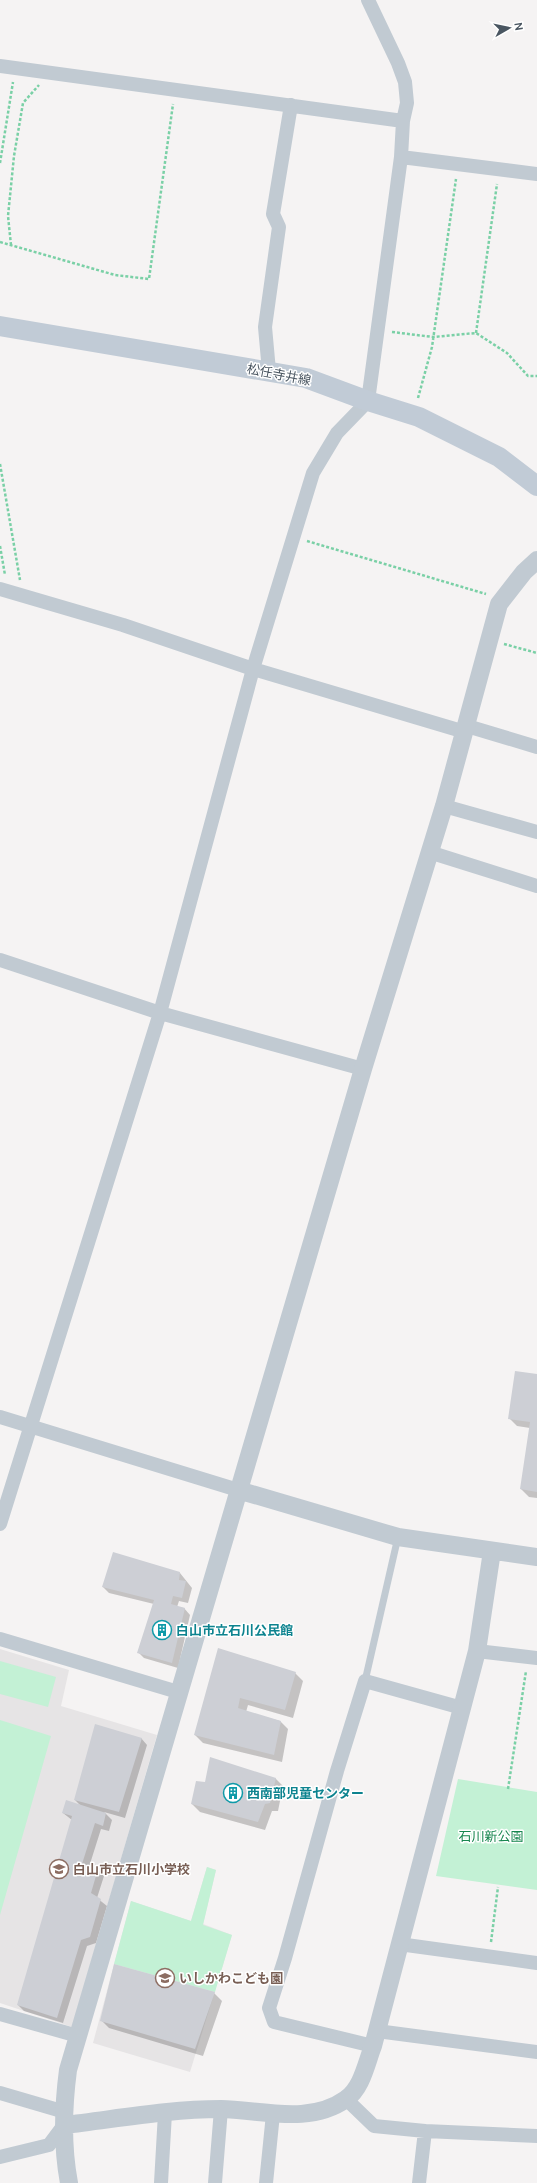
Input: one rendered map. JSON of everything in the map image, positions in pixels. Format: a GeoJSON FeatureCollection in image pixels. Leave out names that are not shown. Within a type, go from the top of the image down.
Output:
{"type":"FeatureCollection","features":[{"type":"Feature","properties":{"kind":"main road","name":"松任寺井線"},"geometry":{"type":"LineString","coordinates":[[0,326],[306,378],[368,401],[413,415],[499,457],[537,486]]}},
{"type":"Feature","properties":{"kind":"street"},"geometry":{"type":"LineString","coordinates":[[0,1524],[160,1013],[253,669],[313,474],[337,433],[368,401],[401,157],[403,121],[407,103],[405,82],[368,0]]}},
{"type":"Feature","properties":{"kind":"street"},"geometry":{"type":"LineString","coordinates":[[0,66],[403,121]]}},
{"type":"Feature","properties":{"kind":"street"},"geometry":{"type":"LineString","coordinates":[[269,371],[266,327],[279,227],[273,214],[291,105]]}},
{"type":"Feature","properties":{"kind":"street"},"geometry":{"type":"LineString","coordinates":[[401,157],[537,174]]}},
{"type":"Feature","properties":{"kind":"street"},"geometry":{"type":"LineString","coordinates":[[69,2183],[65,2161],[64,2119],[68,2070],[178,1692],[363,1069],[444,806],[499,604],[524,572],[537,560]]}},
{"type":"Feature","properties":{"kind":"street"},"geometry":{"type":"LineString","coordinates":[[4,590],[123,625],[253,669],[466,729],[537,747]]}},
{"type":"Feature","properties":{"kind":"street"},"geometry":{"type":"LineString","coordinates":[[444,806],[537,832]]}},
{"type":"Feature","properties":{"kind":"street"},"geometry":{"type":"LineString","coordinates":[[429,852],[537,886]]}},
{"type":"Feature","properties":{"kind":"street"},"geometry":{"type":"LineString","coordinates":[[0,960],[160,1013],[363,1069]]}},
{"type":"Feature","properties":{"kind":"street"},"geometry":{"type":"LineString","coordinates":[[0,1417],[398,1537],[537,1557]]}},
{"type":"Feature","properties":{"kind":"street"},"geometry":{"type":"LineString","coordinates":[[0,2093],[64,2119],[221,2109],[273,2114],[321,2112],[346,2099],[358,2087],[375,2039],[477,1651],[492,1551]]}},
{"type":"Feature","properties":{"kind":"street"},"geometry":{"type":"LineString","coordinates":[[0,1638],[178,1692]]}},
{"type":"Feature","properties":{"kind":"street"},"geometry":{"type":"LineString","coordinates":[[477,1651],[533,1657]]}},
{"type":"Feature","properties":{"kind":"street"},"geometry":{"type":"LineString","coordinates":[[462,1708],[365,1681],[336,1771],[285,1958],[269,2008],[274,2022],[375,2039],[537,2052]]}},
{"type":"Feature","properties":{"kind":"street"},"geometry":{"type":"LineString","coordinates":[[399,1944],[537,1963]]}},
{"type":"Feature","properties":{"kind":"street"},"geometry":{"type":"LineString","coordinates":[[0,2014],[78,2036]]}},
{"type":"Feature","properties":{"kind":"street"},"geometry":{"type":"LineString","coordinates":[[346,2099],[374,2126],[425,2131],[537,2136]]}},
{"type":"Feature","properties":{"kind":"street"},"geometry":{"type":"LineString","coordinates":[[215,2183],[221,2109]]}},
{"type":"Feature","properties":{"kind":"street"},"geometry":{"type":"LineString","coordinates":[[161,2183],[165,2113]]}},
{"type":"Feature","properties":{"kind":"street"},"geometry":{"type":"LineString","coordinates":[[266,2183],[273,2114]]}},
{"type":"Feature","properties":{"kind":"street"},"geometry":{"type":"LineString","coordinates":[[0,2157],[49,2145],[64,2119]]}},
{"type":"Feature","properties":{"kind":"street"},"geometry":{"type":"LineString","coordinates":[[419,2183],[425,2131]]}},
{"type":"Feature","properties":{"kind":"lane"},"geometry":{"type":"LineString","coordinates":[[365,1681],[398,1537]]}},
{"type":"Feature","properties":{"kind":"path"},"geometry":{"type":"LineString","coordinates":[[0,163],[9,100],[16,69]]}},
{"type":"Feature","properties":{"kind":"path"},"geometry":{"type":"LineString","coordinates":[[11,246],[8,216],[14,156],[23,103],[39,86],[55,74]]}},
{"type":"Feature","properties":{"kind":"path"},"geometry":{"type":"LineString","coordinates":[[0,242],[115,275],[149,279],[175,90]]}},
{"type":"Feature","properties":{"kind":"path"},"geometry":{"type":"LineString","coordinates":[[413,415],[433,337],[458,164]]}},
{"type":"Feature","properties":{"kind":"path"},"geometry":{"type":"LineString","coordinates":[[476,333],[499,170]]}},
{"type":"Feature","properties":{"kind":"path"},"geometry":{"type":"LineString","coordinates":[[378,330],[433,337],[476,333],[507,353],[528,376],[537,376]]}},
{"type":"Feature","properties":{"kind":"path"},"geometry":{"type":"LineString","coordinates":[[0,464],[22,596]]}},
{"type":"Feature","properties":{"kind":"path"},"geometry":{"type":"LineString","coordinates":[[293,536],[503,599]]}},
{"type":"Feature","properties":{"kind":"path"},"geometry":{"type":"LineString","coordinates":[[0,546],[4,590]]}},
{"type":"Feature","properties":{"kind":"path"},"geometry":{"type":"LineString","coordinates":[[490,640],[537,653]]}},
{"type":"Feature","properties":{"kind":"path"},"geometry":{"type":"LineString","coordinates":[[508,1789],[533,1657]]}},
{"type":"Feature","properties":{"kind":"path"},"geometry":{"type":"LineString","coordinates":[[489,1956],[498,1887]]}},
{"type":"Feature","properties":{"kind":"shaded area","name":"白山市立石川小学校"},"geometry":{"type":"Polygon","coordinates":[[[0,1649],[69,1670],[61,1706],[157,1735],[72,2027],[0,2003],[0,1649]]]}},
{"type":"Feature","properties":{"kind":"shaded area","name":"いしかわこども園"},"geometry":{"type":"Polygon","coordinates":[[[207,1867],[216,1870],[203,1924],[232,1935],[190,2072],[93,2043],[131,1901],[191,1921],[207,1867]]]}},
{"type":"Feature","properties":{"kind":"green space"},"geometry":{"type":"Polygon","coordinates":[[[0,1661],[56,1677],[48,1707],[0,1694],[0,1661]]]}},
{"type":"Feature","properties":{"kind":"green space"},"geometry":{"type":"Polygon","coordinates":[[[0,1720],[51,1736],[0,1915],[0,1720]]]}},
{"type":"Feature","properties":{"kind":"green space","name":"石川新公園"},"geometry":{"type":"Polygon","coordinates":[[[458,1779],[537,1792],[537,1890],[436,1876],[458,1779]]]}},
{"type":"Feature","properties":{"kind":"green space"},"geometry":{"type":"Polygon","coordinates":[[[207,1867],[216,1870],[203,1925],[232,1935],[215,1992],[114,1964],[131,1901],[191,1921],[207,1867]]]}},
{"type":"Feature","properties":{"kind":"building"},"geometry":{"type":"Polygon","coordinates":[[[515,1371],[537,1374],[537,1492],[520,1489],[530,1422],[508,1419],[515,1371]]]}},
{"type":"Feature","properties":{"kind":"building"},"geometry":{"type":"Polygon","coordinates":[[[113,1552],[180,1572],[179,1580],[186,1581],[182,1598],[173,1596],[171,1604],[185,1608],[172,1663],[137,1653],[154,1600],[102,1587],[113,1552]]]}},
{"type":"Feature","properties":{"kind":"building"},"geometry":{"type":"Polygon","coordinates":[[[218,1648],[296,1672],[285,1710],[240,1698],[238,1708],[281,1721],[274,1755],[194,1735],[218,1648]]]}},
{"type":"Feature","properties":{"kind":"building"},"geometry":{"type":"Polygon","coordinates":[[[95,1724],[142,1738],[119,1812],[74,1800],[95,1724]]]}},
{"type":"Feature","properties":{"kind":"building","name":"西南部児童センター"},"geometry":{"type":"Polygon","coordinates":[[[210,1757],[276,1778],[270,1803],[265,1804],[258,1822],[191,1804],[196,1781],[205,1782],[210,1757]]]}},
{"type":"Feature","properties":{"kind":"building"},"geometry":{"type":"Polygon","coordinates":[[[66,1800],[106,1813],[103,1826],[95,1823],[82,1864],[98,1869],[91,1893],[101,1899],[90,1937],[81,1940],[57,2018],[17,2005],[72,1816],[62,1813],[66,1800]]]}},
{"type":"Feature","properties":{"kind":"building"},"geometry":{"type":"Polygon","coordinates":[[[114,1964],[215,1992],[195,2049],[100,2021],[114,1964]]]}},
{"type":"Feature","properties":{"kind":"place","name":"白山市立石川公民館"},"geometry":{"type":"Point","coordinates":[162,1630]}},
{"type":"Feature","properties":{"kind":"place","name":"西南部児童センター"},"geometry":{"type":"Point","coordinates":[233,1793]}},
{"type":"Feature","properties":{"kind":"place","name":"白山市立石川小学校"},"geometry":{"type":"Point","coordinates":[59,1869]}},
{"type":"Feature","properties":{"kind":"place","name":"いしかわこども園"},"geometry":{"type":"Point","coordinates":[165,1978]}}]}
